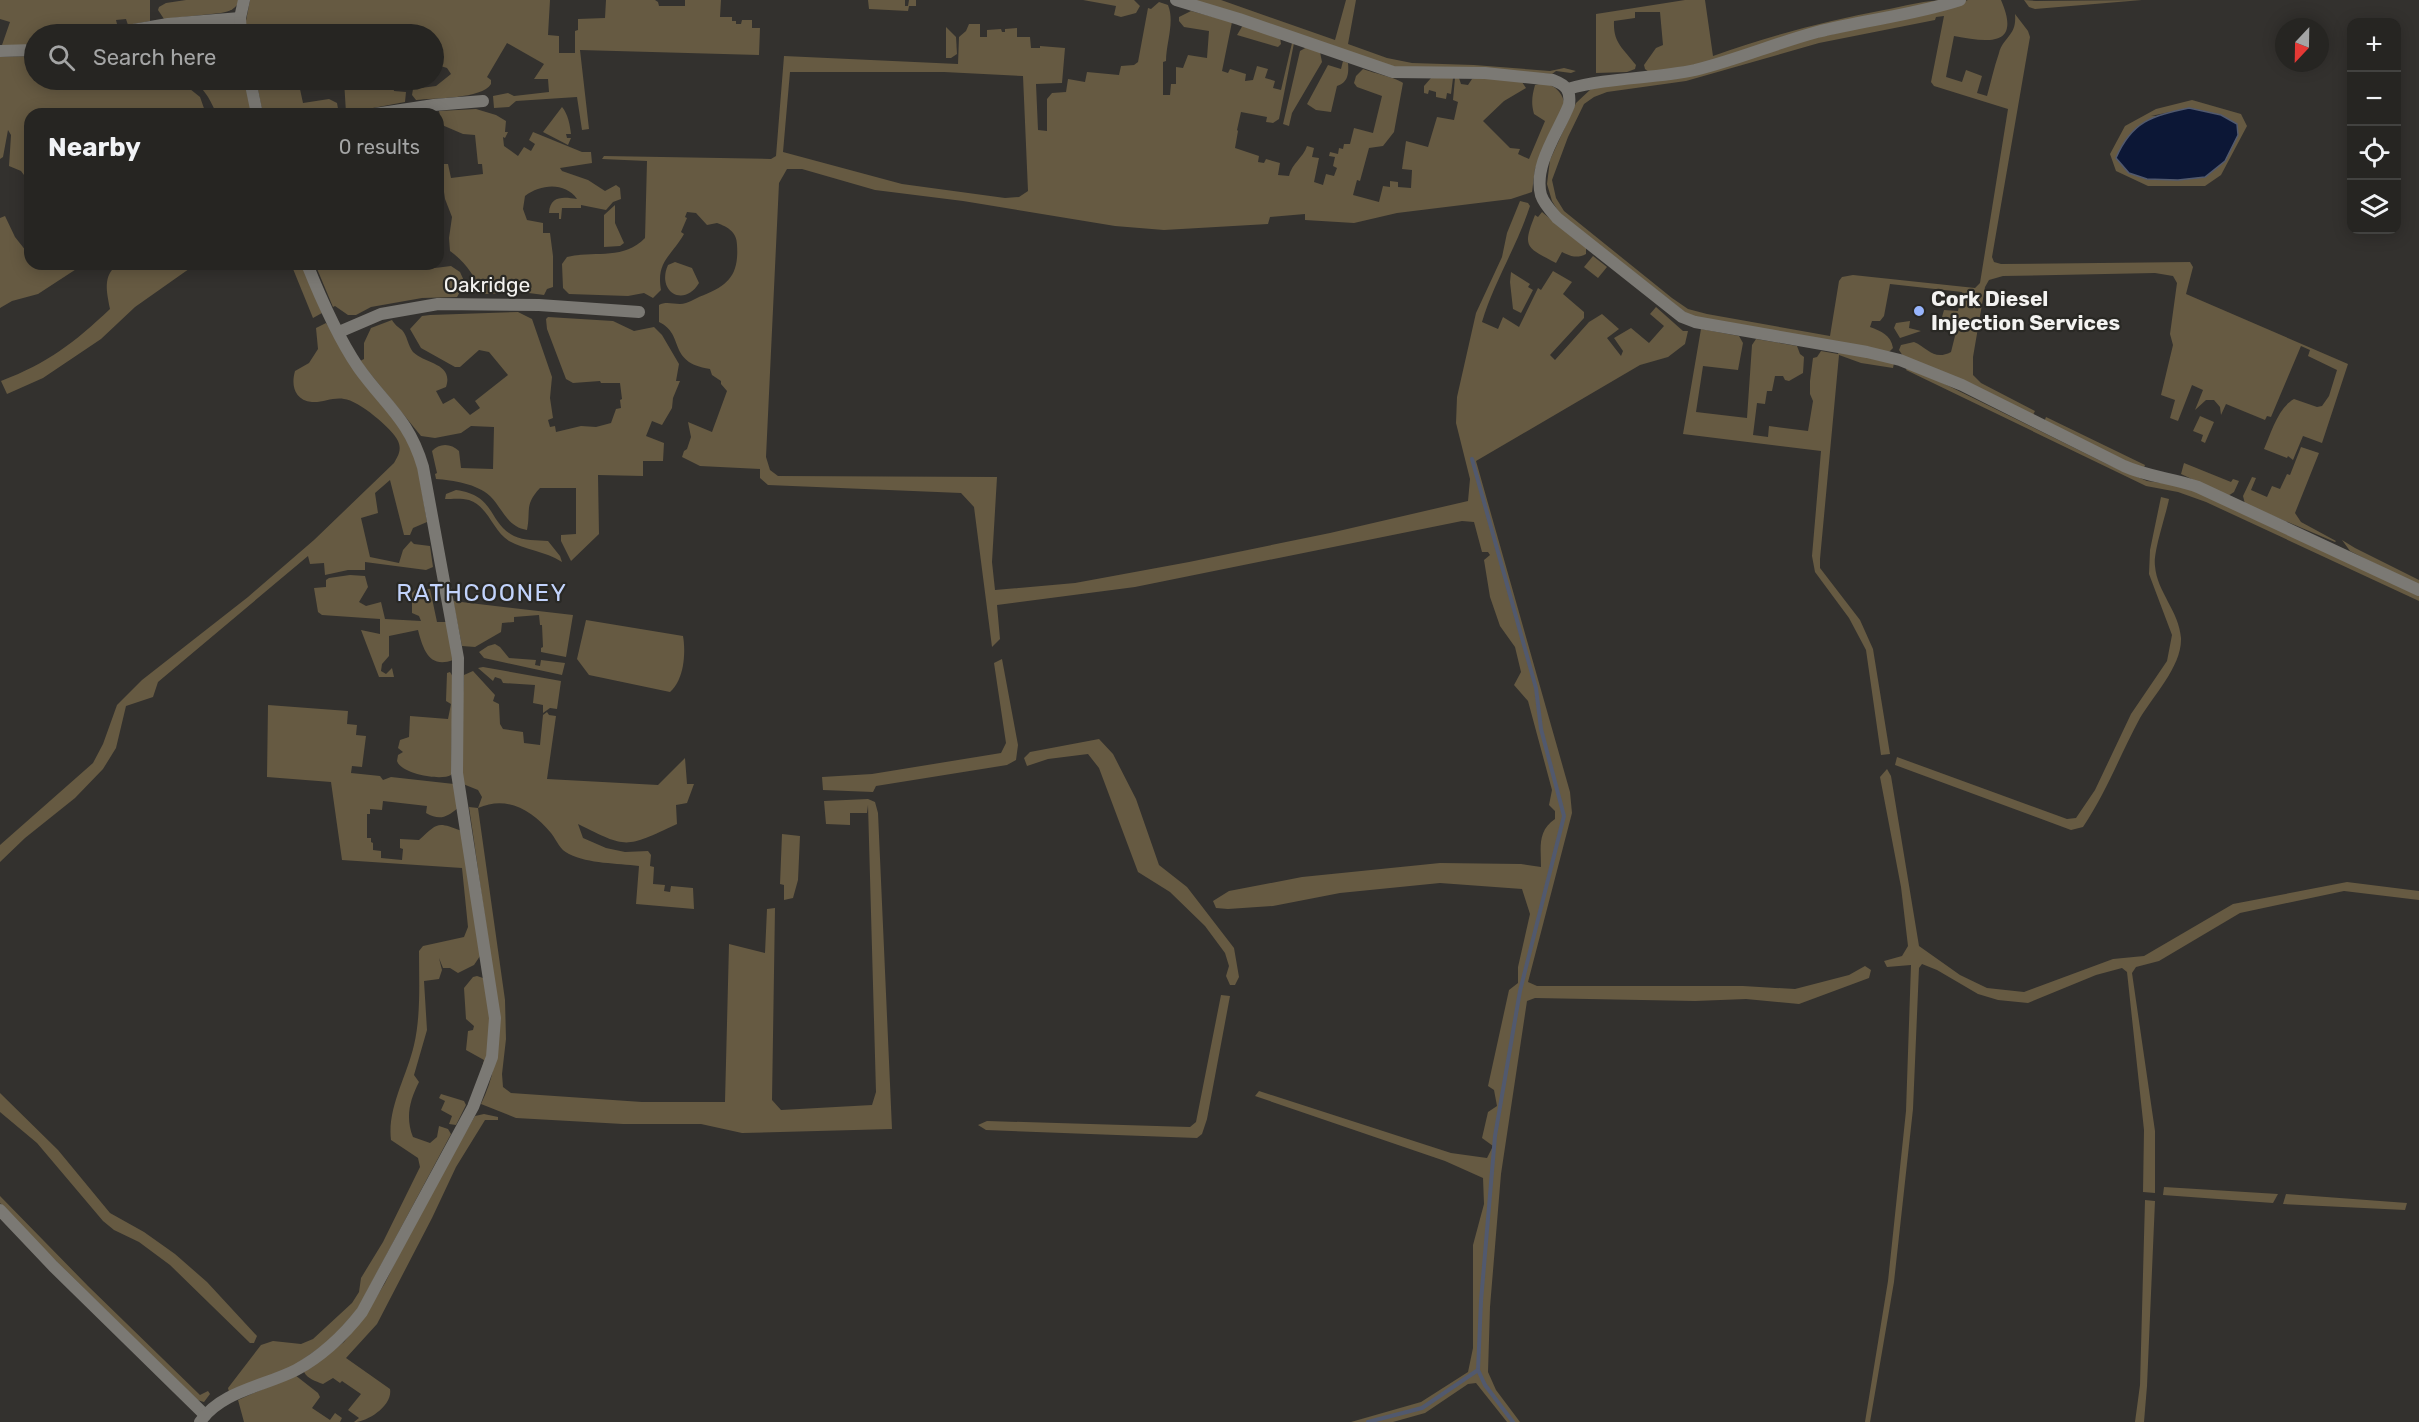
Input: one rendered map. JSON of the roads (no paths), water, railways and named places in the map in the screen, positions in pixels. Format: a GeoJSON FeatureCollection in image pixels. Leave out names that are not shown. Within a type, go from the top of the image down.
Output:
{"type":"FeatureCollection","features":[{"type":"Feature","properties":{"kind":"street"},"geometry":{"type":"LineString","coordinates":[[240,24],[244,0]]}},
{"type":"Feature","properties":{"kind":"street"},"geometry":{"type":"LineString","coordinates":[[1176,0],[1239,19],[1393,72],[1501,74],[1553,80],[1568,89],[1593,83],[1696,70],[1768,45],[1819,32],[1901,16],[1960,0]]}},
{"type":"Feature","properties":{"kind":"street"},"geometry":{"type":"LineString","coordinates":[[168,24],[240,18]]}},
{"type":"Feature","properties":{"kind":"street"},"geometry":{"type":"LineString","coordinates":[[0,51],[24,50]]}},
{"type":"Feature","properties":{"kind":"street"},"geometry":{"type":"LineString","coordinates":[[1568,89],[1569,105],[1542,168],[1540,182],[1545,202],[1557,218],[1682,317],[1695,322],[1868,352],[1900,360],[1962,385],[2124,466],[2148,476],[2183,481],[2198,487],[2419,590]]}},
{"type":"Feature","properties":{"kind":"street"},"geometry":{"type":"LineString","coordinates":[[252,90],[256,108]]}},
{"type":"Feature","properties":{"kind":"street"},"geometry":{"type":"LineString","coordinates":[[414,108],[483,101]]}},
{"type":"Feature","properties":{"kind":"street"},"geometry":{"type":"LineString","coordinates":[[0,1210],[203,1418],[229,1398],[308,1363],[350,1327],[362,1312],[473,1107],[488,1072],[495,1037],[495,1018],[457,773],[458,658],[440,568],[428,489],[419,454],[410,432],[357,366],[310,270]]}},
{"type":"Feature","properties":{"kind":"street","name":"Oakridge"},"geometry":{"type":"LineString","coordinates":[[339,332],[381,314],[438,304],[539,304],[639,312]]}},
{"type":"Feature","properties":{"kind":"water"},"geometry":{"type":"Polygon","coordinates":[[[2189,108],[2221,115],[2237,124],[2238,135],[2225,161],[2205,177],[2178,180],[2147,179],[2129,173],[2116,158],[2136,128],[2164,114],[2189,108]]]}},
{"type":"Feature","properties":{"kind":"waterway"},"geometry":{"type":"LineString","coordinates":[[1472,459],[1536,688],[1541,729],[1564,816],[1520,991],[1495,1136],[1481,1301],[1478,1370],[1485,1385],[1513,1422]]}},
{"type":"Feature","properties":{"kind":"waterway"},"geometry":{"type":"LineString","coordinates":[[1368,1422],[1422,1408],[1478,1370]]}},
{"type":"Feature","properties":{"kind":"place","name":"Cork Diesel Injection Services"},"geometry":{"type":"Point","coordinates":[1919,311]}},
{"type":"Feature","properties":{"kind":"district","name":"RATHCOONEY"},"geometry":{"type":"Point","coordinates":[482,593]}}]}
